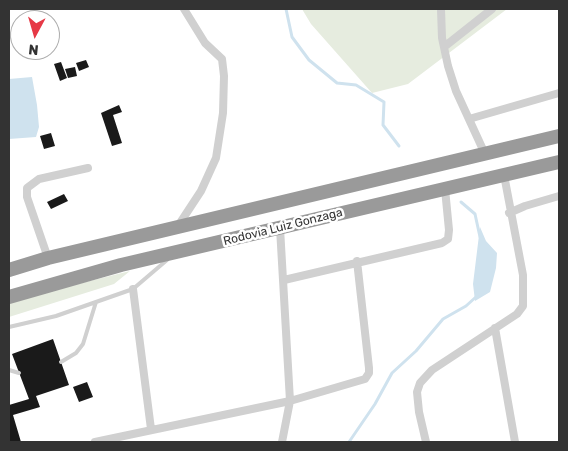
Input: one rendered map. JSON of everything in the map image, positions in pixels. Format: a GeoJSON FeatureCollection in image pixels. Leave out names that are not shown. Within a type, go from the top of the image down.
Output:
{"type":"FeatureCollection","features":[{"type":"Feature","properties":{"kind":"highway","name":"Rodovia Luiz Gonzaga"},"geometry":{"type":"LineString","coordinates":[[9,270],[48,258],[178,226],[559,136]]}},
{"type":"Feature","properties":{"kind":"highway","name":"Rodovia Luiz Gonzaga"},"geometry":{"type":"LineString","coordinates":[[9,297],[120,265],[174,254],[559,162]]}},
{"type":"Feature","properties":{"kind":"street"},"geometry":{"type":"LineString","coordinates":[[178,226],[201,191],[216,158],[223,104],[222,59],[205,43],[184,9]]}},
{"type":"Feature","properties":{"kind":"street"},"geometry":{"type":"LineString","coordinates":[[440,9],[444,47],[456,91],[485,154]]}},
{"type":"Feature","properties":{"kind":"street"},"geometry":{"type":"LineString","coordinates":[[444,47],[492,9]]}},
{"type":"Feature","properties":{"kind":"street"},"geometry":{"type":"LineString","coordinates":[[469,119],[559,93]]}},
{"type":"Feature","properties":{"kind":"street"},"geometry":{"type":"LineString","coordinates":[[48,258],[27,197],[28,188],[39,179],[88,168]]}},
{"type":"Feature","properties":{"kind":"street"},"geometry":{"type":"LineString","coordinates":[[426,442],[419,412],[417,392],[420,384],[432,370],[517,314],[523,306],[523,275],[504,175]]}},
{"type":"Feature","properties":{"kind":"street"},"geometry":{"type":"LineString","coordinates":[[284,280],[357,261],[442,243],[448,239],[445,189]]}},
{"type":"Feature","properties":{"kind":"street"},"geometry":{"type":"LineString","coordinates":[[510,214],[524,206],[559,196]]}},
{"type":"Feature","properties":{"kind":"street"},"geometry":{"type":"LineString","coordinates":[[280,228],[290,401],[282,442]]}},
{"type":"Feature","properties":{"kind":"street"},"geometry":{"type":"LineString","coordinates":[[95,442],[290,401],[365,379],[369,373],[357,261]]}},
{"type":"Feature","properties":{"kind":"street"},"geometry":{"type":"LineString","coordinates":[[133,289],[151,429]]}},
{"type":"Feature","properties":{"kind":"street"},"geometry":{"type":"LineString","coordinates":[[495,328],[515,442]]}},
{"type":"Feature","properties":{"kind":"lane"},"geometry":{"type":"LineString","coordinates":[[9,327],[56,316],[133,289],[174,254]]}},
{"type":"Feature","properties":{"kind":"lane"},"geometry":{"type":"LineString","coordinates":[[61,362],[76,353],[83,344],[96,302]]}},
{"type":"Feature","properties":{"kind":"lane"},"geometry":{"type":"LineString","coordinates":[[9,370],[19,373]]}},
{"type":"Feature","properties":{"kind":"shaded area"},"geometry":{"type":"Polygon","coordinates":[[[302,9],[507,9],[408,84],[372,93],[311,24],[302,9]]]}},
{"type":"Feature","properties":{"kind":"shaded area"},"geometry":{"type":"Polygon","coordinates":[[[130,271],[114,284],[9,317],[9,301],[130,271]]]}},
{"type":"Feature","properties":{"kind":"water"},"geometry":{"type":"Polygon","coordinates":[[[32,77],[39,127],[36,137],[9,139],[9,79],[32,77]]]}},
{"type":"Feature","properties":{"kind":"water"},"geometry":{"type":"Polygon","coordinates":[[[480,227],[486,241],[497,253],[496,268],[490,292],[475,301],[473,284],[480,227]]]}},
{"type":"Feature","properties":{"kind":"building"},"geometry":{"type":"Polygon","coordinates":[[[86,60],[89,67],[79,71],[76,63],[86,60]]]}},
{"type":"Feature","properties":{"kind":"building"},"geometry":{"type":"Polygon","coordinates":[[[61,62],[67,78],[60,81],[54,64],[61,62]]]}},
{"type":"Feature","properties":{"kind":"building"},"geometry":{"type":"Polygon","coordinates":[[[75,67],[77,76],[68,78],[65,69],[75,67]]]}},
{"type":"Feature","properties":{"kind":"building"},"geometry":{"type":"Polygon","coordinates":[[[119,105],[122,112],[113,115],[122,143],[112,146],[101,113],[119,105]]]}},
{"type":"Feature","properties":{"kind":"building"},"geometry":{"type":"Polygon","coordinates":[[[51,133],[55,146],[44,149],[40,136],[51,133]]]}},
{"type":"Feature","properties":{"kind":"building"},"geometry":{"type":"Polygon","coordinates":[[[64,194],[68,201],[51,209],[47,202],[64,194]]]}},
{"type":"Feature","properties":{"kind":"building"},"geometry":{"type":"Polygon","coordinates":[[[53,339],[69,385],[36,396],[40,407],[13,415],[21,442],[9,442],[9,405],[29,399],[12,354],[53,339]]]}},
{"type":"Feature","properties":{"kind":"building"},"geometry":{"type":"Polygon","coordinates":[[[87,382],[93,397],[79,402],[73,387],[87,382]]]}},
{"type":"Feature","properties":{"kind":"waterway"},"geometry":{"type":"LineString","coordinates":[[286,9],[292,37],[309,60],[337,83],[356,85],[384,102],[383,125],[399,146]]}},
{"type":"Feature","properties":{"kind":"waterway"},"geometry":{"type":"LineString","coordinates":[[461,202],[475,214],[480,237]]}},
{"type":"Feature","properties":{"kind":"waterway"},"geometry":{"type":"LineString","coordinates":[[349,442],[375,404],[392,373],[416,351],[443,319],[466,306],[477,296]]}}]}
